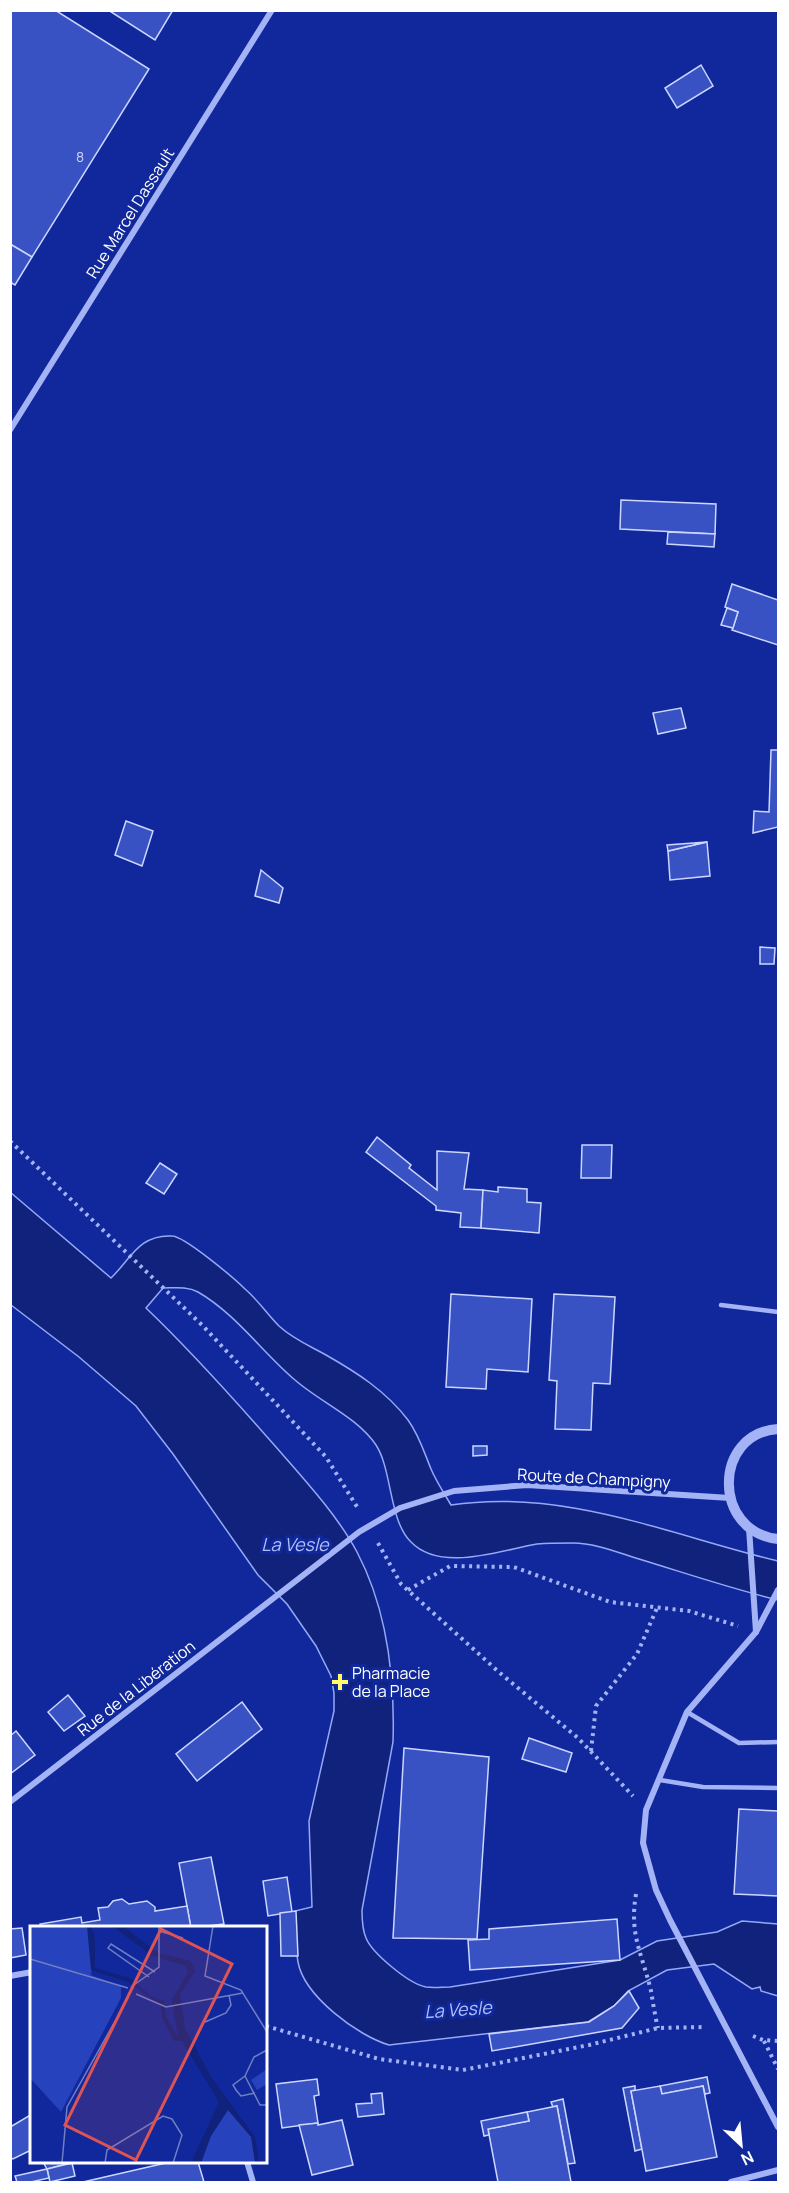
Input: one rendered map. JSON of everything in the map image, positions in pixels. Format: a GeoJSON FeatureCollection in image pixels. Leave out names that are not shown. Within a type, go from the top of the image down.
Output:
{"type":"FeatureCollection","features":[{"type":"Feature","properties":{"kind":"street","name":"Rue Marcel Dassault"},"geometry":{"type":"LineString","coordinates":[[10,430],[272,10]]}},
{"type":"Feature","properties":{"kind":"street"},"geometry":{"type":"LineString","coordinates":[[778,1429],[771,1429],[754,1436],[741,1448],[732,1463],[728,1481],[730,1498],[737,1514],[760,1535],[778,1539]]}},
{"type":"Feature","properties":{"kind":"street","name":"Route de Champigny"},"geometry":{"type":"LineString","coordinates":[[358,1532],[400,1508],[454,1491],[527,1485],[730,1498]]}},
{"type":"Feature","properties":{"kind":"street"},"geometry":{"type":"LineString","coordinates":[[749,1527],[756,1632]]}},
{"type":"Feature","properties":{"kind":"street","name":"Rue de la Libération"},"geometry":{"type":"LineString","coordinates":[[10,1802],[279,1596],[358,1532]]}},
{"type":"Feature","properties":{"kind":"street"},"geometry":{"type":"LineString","coordinates":[[778,1590],[756,1632],[687,1712],[646,1810],[644,1843],[656,1890],[670,1920],[778,2127]]}},
{"type":"Feature","properties":{"kind":"street"},"geometry":{"type":"LineString","coordinates":[[10,1976],[30,1972]]}},
{"type":"Feature","properties":{"kind":"street"},"geometry":{"type":"LineString","coordinates":[[247,2163],[253,2182]]}},
{"type":"Feature","properties":{"kind":"street"},"geometry":{"type":"LineString","coordinates":[[731,2182],[778,2170]]}},
{"type":"Feature","properties":{"kind":"lane"},"geometry":{"type":"LineString","coordinates":[[721,1305],[778,1312]]}},
{"type":"Feature","properties":{"kind":"lane"},"geometry":{"type":"LineString","coordinates":[[687,1712],[739,1743],[778,1742]]}},
{"type":"Feature","properties":{"kind":"lane"},"geometry":{"type":"LineString","coordinates":[[660,1780],[703,1786],[778,1788]]}},
{"type":"Feature","properties":{"kind":"path"},"geometry":{"type":"LineString","coordinates":[[10,1142],[202,1325],[326,1457],[369,1526],[401,1584],[500,1673],[578,1738],[646,1810]]}},
{"type":"Feature","properties":{"kind":"path"},"geometry":{"type":"LineString","coordinates":[[408,1590],[450,1566],[514,1567],[610,1602],[689,1611],[756,1632]]}},
{"type":"Feature","properties":{"kind":"path"},"geometry":{"type":"LineString","coordinates":[[591,1752],[596,1706],[637,1654],[657,1608]]}},
{"type":"Feature","properties":{"kind":"path"},"geometry":{"type":"LineString","coordinates":[[636,1946],[650,1989],[658,2028]]}},
{"type":"Feature","properties":{"kind":"path"},"geometry":{"type":"LineString","coordinates":[[267,2026],[379,2059],[464,2070],[589,2045],[658,2028],[726,2026]]}},
{"type":"Feature","properties":{"kind":"path"},"geometry":{"type":"LineString","coordinates":[[778,2041],[763,2040],[778,2069]]}},
{"type":"Feature","properties":{"kind":"water","name":"La Vesle"},"geometry":{"type":"Polygon","coordinates":[[[10,1192],[111,1278],[136,1250],[151,1239],[172,1236],[197,1250],[250,1293],[284,1331],[359,1375],[390,1400],[412,1426],[433,1474],[451,1505],[493,1501],[576,1508],[657,1527],[778,1561],[778,1600],[581,1543],[537,1544],[472,1557],[455,1558],[424,1551],[411,1542],[404,1533],[394,1508],[381,1455],[376,1445],[359,1426],[295,1380],[225,1311],[198,1292],[185,1288],[163,1288],[146,1308],[229,1394],[320,1498],[357,1552],[376,1597],[387,1644],[390,1669],[393,1742],[362,1910],[365,1935],[376,1952],[401,1974],[419,1985],[450,1987],[620,1960],[657,1941],[717,1932],[742,1921],[778,1924],[778,1996],[761,1991],[760,1987],[752,1989],[714,1964],[667,1970],[628,1991],[614,2006],[588,2022],[389,2045],[348,2024],[321,2001],[302,1975],[298,1962],[295,1911],[312,1907],[309,1821],[334,1711],[331,1676],[316,1646],[287,1604],[258,1575],[173,1454],[136,1406],[79,1357],[11,1305],[10,1192]]]}},
{"type":"Feature","properties":{"kind":"building"},"geometry":{"type":"Polygon","coordinates":[[[10,10],[55,10],[149,69],[32,257],[10,244],[10,10]]]}},
{"type":"Feature","properties":{"kind":"building"},"geometry":{"type":"Polygon","coordinates":[[[108,10],[173,10],[155,40],[108,10]]]}},
{"type":"Feature","properties":{"kind":"building"},"geometry":{"type":"Polygon","coordinates":[[[701,65],[713,86],[677,108],[665,88],[701,65]]]}},
{"type":"Feature","properties":{"kind":"building"},"geometry":{"type":"Polygon","coordinates":[[[10,244],[32,257],[15,285],[10,282],[10,244]]]}},
{"type":"Feature","properties":{"kind":"building"},"geometry":{"type":"Polygon","coordinates":[[[621,500],[716,504],[715,534],[620,529],[621,500]]]}},
{"type":"Feature","properties":{"kind":"building"},"geometry":{"type":"Polygon","coordinates":[[[668,532],[715,534],[714,547],[667,544],[668,532]]]}},
{"type":"Feature","properties":{"kind":"building"},"geometry":{"type":"Polygon","coordinates":[[[732,584],[778,600],[778,645],[732,630],[738,612],[725,607],[732,584]]]}},
{"type":"Feature","properties":{"kind":"building"},"geometry":{"type":"Polygon","coordinates":[[[727,608],[738,612],[733,628],[721,625],[727,608]]]}},
{"type":"Feature","properties":{"kind":"building"},"geometry":{"type":"Polygon","coordinates":[[[681,708],[686,728],[658,734],[653,713],[681,708]]]}},
{"type":"Feature","properties":{"kind":"building"},"geometry":{"type":"Polygon","coordinates":[[[771,750],[778,750],[778,827],[753,833],[754,811],[769,812],[771,750]]]}},
{"type":"Feature","properties":{"kind":"building"},"geometry":{"type":"Polygon","coordinates":[[[126,821],[153,831],[142,866],[115,855],[126,821]]]}},
{"type":"Feature","properties":{"kind":"building"},"geometry":{"type":"Polygon","coordinates":[[[707,842],[710,876],[670,880],[668,851],[707,842]]]}},
{"type":"Feature","properties":{"kind":"building"},"geometry":{"type":"Polygon","coordinates":[[[707,842],[668,851],[667,845],[707,842]]]}},
{"type":"Feature","properties":{"kind":"building"},"geometry":{"type":"Polygon","coordinates":[[[261,870],[283,888],[279,903],[255,896],[261,870]]]}},
{"type":"Feature","properties":{"kind":"building"},"geometry":{"type":"Polygon","coordinates":[[[760,947],[775,948],[774,964],[760,964],[760,947]]]}},
{"type":"Feature","properties":{"kind":"building"},"geometry":{"type":"Polygon","coordinates":[[[377,1137],[411,1165],[409,1168],[437,1190],[437,1151],[469,1153],[464,1189],[483,1190],[481,1228],[460,1227],[461,1213],[436,1210],[436,1206],[366,1152],[377,1137]]]}},
{"type":"Feature","properties":{"kind":"building"},"geometry":{"type":"Polygon","coordinates":[[[582,1145],[612,1145],[611,1178],[581,1178],[582,1145]]]}},
{"type":"Feature","properties":{"kind":"building"},"geometry":{"type":"Polygon","coordinates":[[[160,1163],[177,1174],[164,1194],[146,1183],[160,1163]]]}},
{"type":"Feature","properties":{"kind":"building"},"geometry":{"type":"Polygon","coordinates":[[[498,1187],[527,1189],[527,1202],[541,1203],[539,1233],[481,1228],[483,1190],[498,1192],[498,1187]]]}},
{"type":"Feature","properties":{"kind":"building"},"geometry":{"type":"Polygon","coordinates":[[[451,1294],[532,1299],[528,1372],[487,1369],[486,1389],[446,1387],[451,1294]]]}},
{"type":"Feature","properties":{"kind":"building"},"geometry":{"type":"Polygon","coordinates":[[[554,1294],[615,1297],[610,1384],[593,1383],[591,1430],[555,1429],[557,1381],[549,1380],[554,1294]]]}},
{"type":"Feature","properties":{"kind":"building"},"geometry":{"type":"Polygon","coordinates":[[[473,1446],[487,1446],[487,1455],[473,1456],[473,1446]]]}},
{"type":"Feature","properties":{"kind":"building"},"geometry":{"type":"Polygon","coordinates":[[[68,1695],[85,1716],[64,1731],[48,1712],[68,1695]]]}},
{"type":"Feature","properties":{"kind":"building"},"geometry":{"type":"Polygon","coordinates":[[[242,1702],[262,1729],[197,1781],[176,1754],[242,1702]]]}},
{"type":"Feature","properties":{"kind":"building"},"geometry":{"type":"Polygon","coordinates":[[[16,1731],[35,1755],[10,1774],[10,1736],[16,1731]]]}},
{"type":"Feature","properties":{"kind":"building"},"geometry":{"type":"Polygon","coordinates":[[[529,1738],[572,1753],[566,1772],[522,1759],[529,1738]]]}},
{"type":"Feature","properties":{"kind":"building"},"geometry":{"type":"Polygon","coordinates":[[[404,1748],[489,1757],[477,1939],[393,1938],[404,1748]]]}},
{"type":"Feature","properties":{"kind":"building"},"geometry":{"type":"Polygon","coordinates":[[[739,1809],[778,1811],[778,1896],[734,1894],[739,1809]]]}},
{"type":"Feature","properties":{"kind":"building"},"geometry":{"type":"Polygon","coordinates":[[[211,1857],[224,1924],[191,1926],[179,1863],[211,1857]]]}},
{"type":"Feature","properties":{"kind":"building"},"geometry":{"type":"Polygon","coordinates":[[[287,1877],[292,1912],[268,1916],[263,1881],[287,1877]]]}},
{"type":"Feature","properties":{"kind":"building"},"geometry":{"type":"Polygon","coordinates":[[[122,1899],[129,1904],[147,1901],[155,1907],[155,1911],[187,1906],[191,1926],[40,1926],[40,1924],[81,1917],[82,1923],[100,1920],[98,1908],[108,1907],[113,1901],[122,1899]]]}},
{"type":"Feature","properties":{"kind":"building"},"geometry":{"type":"Polygon","coordinates":[[[296,1911],[298,1956],[281,1956],[280,1913],[296,1911]]]}},
{"type":"Feature","properties":{"kind":"building"},"geometry":{"type":"Polygon","coordinates":[[[617,1919],[620,1960],[470,1970],[468,1940],[489,1939],[489,1929],[617,1919]]]}},
{"type":"Feature","properties":{"kind":"building"},"geometry":{"type":"Polygon","coordinates":[[[22,1928],[26,1955],[10,1958],[10,1929],[22,1928]]]}},
{"type":"Feature","properties":{"kind":"building"},"geometry":{"type":"Polygon","coordinates":[[[629,1991],[639,2008],[622,2028],[492,2051],[489,2034],[589,2022],[614,2006],[629,1991]]]}},
{"type":"Feature","properties":{"kind":"building"},"geometry":{"type":"Polygon","coordinates":[[[707,2077],[710,2093],[705,2094],[703,2086],[662,2094],[660,2086],[707,2077]]]}},
{"type":"Feature","properties":{"kind":"building"},"geometry":{"type":"Polygon","coordinates":[[[317,2079],[319,2095],[314,2096],[318,2123],[282,2128],[276,2084],[317,2079]]]}},
{"type":"Feature","properties":{"kind":"building"},"geometry":{"type":"Polygon","coordinates":[[[635,2086],[635,2090],[631,2091],[642,2149],[635,2151],[623,2088],[635,2086]]]}},
{"type":"Feature","properties":{"kind":"building"},"geometry":{"type":"Polygon","coordinates":[[[660,2086],[662,2094],[703,2086],[717,2157],[646,2171],[631,2091],[660,2086]]]}},
{"type":"Feature","properties":{"kind":"building"},"geometry":{"type":"Polygon","coordinates":[[[382,2093],[384,2114],[358,2117],[356,2104],[372,2103],[371,2094],[382,2093]]]}},
{"type":"Feature","properties":{"kind":"building"},"geometry":{"type":"Polygon","coordinates":[[[563,2099],[575,2163],[568,2164],[557,2106],[553,2107],[551,2102],[563,2099]]]}},
{"type":"Feature","properties":{"kind":"building"},"geometry":{"type":"Polygon","coordinates":[[[557,2106],[571,2182],[498,2182],[488,2129],[529,2121],[527,2112],[557,2106]]]}},
{"type":"Feature","properties":{"kind":"building"},"geometry":{"type":"Polygon","coordinates":[[[527,2112],[529,2121],[488,2129],[489,2135],[484,2136],[481,2121],[527,2112]]]}},
{"type":"Feature","properties":{"kind":"building"},"geometry":{"type":"Polygon","coordinates":[[[30,2115],[30,2153],[29,2151],[13,2159],[10,2157],[10,2124],[12,2126],[30,2115]]]}},
{"type":"Feature","properties":{"kind":"building"},"geometry":{"type":"Polygon","coordinates":[[[342,2120],[353,2165],[312,2175],[299,2125],[318,2123],[318,2125],[342,2120]]]}},
{"type":"Feature","properties":{"kind":"building"},"geometry":{"type":"Polygon","coordinates":[[[44,2163],[66,2164],[47,2169],[44,2163]]]}},
{"type":"Feature","properties":{"kind":"building"},"geometry":{"type":"Polygon","coordinates":[[[72,2163],[75,2176],[50,2182],[47,2169],[72,2163]]]}},
{"type":"Feature","properties":{"kind":"building"},"geometry":{"type":"Polygon","coordinates":[[[166,2163],[198,2163],[204,2182],[83,2182],[166,2163]]]}},
{"type":"Feature","properties":{"kind":"building"},"geometry":{"type":"Polygon","coordinates":[[[47,2169],[49,2178],[31,2182],[17,2182],[15,2176],[47,2169]]]}},
{"type":"Feature","properties":{"kind":"place","name":"Pharmacie de la Place"},"geometry":{"type":"Point","coordinates":[340,1682]}}]}
